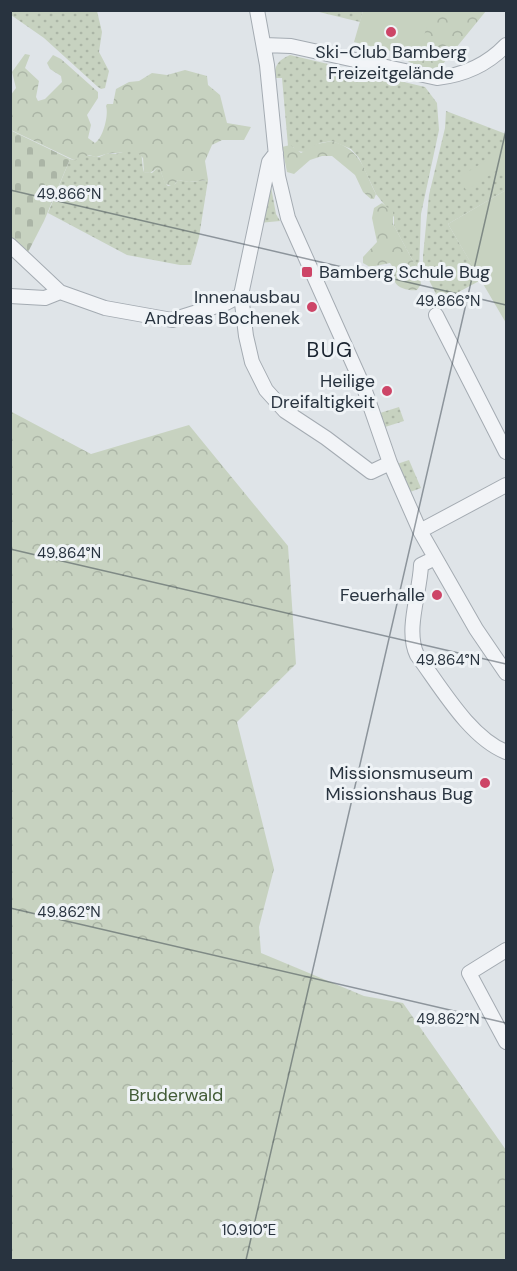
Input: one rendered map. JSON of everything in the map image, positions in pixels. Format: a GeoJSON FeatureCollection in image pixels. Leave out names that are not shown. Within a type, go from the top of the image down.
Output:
{"type":"FeatureCollection","features":[{"type":"Feature","properties":{"kind":"street"},"geometry":{"type":"LineString","coordinates":[[257,10],[264,45],[282,200],[288,218],[364,388],[390,463],[420,531],[477,629],[506,673]]}},
{"type":"Feature","properties":{"kind":"street"},"geometry":{"type":"LineString","coordinates":[[264,45],[291,46],[437,78],[461,74],[478,67],[507,45]]}},
{"type":"Feature","properties":{"kind":"street"},"geometry":{"type":"LineString","coordinates":[[276,153],[269,162],[241,295],[252,362],[266,390],[285,411],[371,472],[390,463]]}},
{"type":"Feature","properties":{"kind":"street"},"geometry":{"type":"LineString","coordinates":[[10,245],[60,292],[105,308],[172,320],[226,303],[241,295]]}},
{"type":"Feature","properties":{"kind":"street"},"geometry":{"type":"LineString","coordinates":[[10,296],[45,298],[60,292]]}},
{"type":"Feature","properties":{"kind":"street"},"geometry":{"type":"LineString","coordinates":[[436,315],[507,452]]}},
{"type":"Feature","properties":{"kind":"street"},"geometry":{"type":"LineString","coordinates":[[420,531],[507,485]]}},
{"type":"Feature","properties":{"kind":"street"},"geometry":{"type":"LineString","coordinates":[[435,558],[421,565],[412,646],[463,717],[484,740],[507,752]]}},
{"type":"Feature","properties":{"kind":"street"},"geometry":{"type":"LineString","coordinates":[[507,950],[469,973],[507,1042]]}},
{"type":"Feature","properties":{"kind":"green space"},"geometry":{"type":"Polygon","coordinates":[[[11,10],[97,11],[102,32],[99,52],[109,71],[105,88],[98,87],[44,38],[11,15],[11,10]]]}},
{"type":"Feature","properties":{"kind":"green space"},"geometry":{"type":"Polygon","coordinates":[[[315,11],[363,11],[360,22],[315,11]]]}},
{"type":"Feature","properties":{"kind":"green space","name":"Ski-Club Bamberg Freizeitgelände"},"geometry":{"type":"Polygon","coordinates":[[[363,11],[431,11],[418,58],[354,42],[363,11]]]}},
{"type":"Feature","properties":{"kind":"green space"},"geometry":{"type":"Polygon","coordinates":[[[405,11],[486,11],[438,70],[413,64],[402,55],[405,11]]]}},
{"type":"Feature","properties":{"kind":"green space"},"geometry":{"type":"Polygon","coordinates":[[[25,54],[30,55],[25,68],[39,81],[36,97],[38,101],[45,99],[62,82],[61,76],[50,69],[47,63],[53,55],[61,59],[98,92],[98,98],[87,115],[91,125],[88,138],[95,143],[105,126],[106,106],[113,104],[116,89],[129,82],[139,81],[152,73],[167,75],[185,70],[207,76],[208,85],[220,95],[227,123],[251,127],[244,140],[222,140],[212,145],[205,161],[208,180],[189,182],[178,180],[173,186],[165,184],[160,169],[157,168],[150,173],[144,172],[143,158],[136,151],[96,157],[89,155],[74,160],[11,130],[10,96],[16,88],[12,72],[25,54]]]}},
{"type":"Feature","properties":{"kind":"green space"},"geometry":{"type":"Polygon","coordinates":[[[290,55],[425,87],[437,103],[439,130],[421,214],[419,272],[394,226],[394,217],[376,194],[359,158],[351,149],[332,141],[320,143],[304,152],[296,151],[293,147],[288,146],[282,78],[274,78],[278,64],[290,55]]]}},
{"type":"Feature","properties":{"kind":"green space"},"geometry":{"type":"Polygon","coordinates":[[[446,111],[506,134],[506,190],[448,224],[481,280],[440,302],[423,268],[423,256],[429,195],[445,128],[446,111]]]}},
{"type":"Feature","properties":{"kind":"green space"},"geometry":{"type":"Polygon","coordinates":[[[10,130],[70,159],[44,221],[26,256],[11,240],[10,130]]]}},
{"type":"Feature","properties":{"kind":"green space"},"geometry":{"type":"Polygon","coordinates":[[[332,141],[350,150],[361,162],[376,194],[374,199],[363,192],[355,175],[332,156],[310,160],[294,174],[287,172],[282,147],[290,145],[301,153],[317,144],[332,141]]]}},
{"type":"Feature","properties":{"kind":"green space"},"geometry":{"type":"Polygon","coordinates":[[[127,151],[140,153],[144,172],[152,173],[157,168],[160,169],[168,186],[175,184],[178,180],[190,182],[208,180],[199,237],[191,265],[127,255],[48,213],[70,159],[74,160],[85,155],[99,157],[127,151]]]}},
{"type":"Feature","properties":{"kind":"green space"},"geometry":{"type":"Polygon","coordinates":[[[502,151],[506,158],[506,165],[466,190],[459,177],[502,151]]]}},
{"type":"Feature","properties":{"kind":"green space"},"geometry":{"type":"Polygon","coordinates":[[[269,176],[276,214],[280,221],[259,223],[269,176]]]}},
{"type":"Feature","properties":{"kind":"green space"},"geometry":{"type":"Polygon","coordinates":[[[506,190],[506,323],[448,224],[506,190]]]}},
{"type":"Feature","properties":{"kind":"green space"},"geometry":{"type":"Polygon","coordinates":[[[382,203],[393,212],[393,224],[419,272],[421,284],[417,290],[405,289],[397,284],[390,263],[370,267],[363,263],[363,257],[377,242],[372,218],[374,208],[382,203]]]}},
{"type":"Feature","properties":{"kind":"green space"},"geometry":{"type":"Polygon","coordinates":[[[399,407],[404,421],[385,427],[380,413],[399,407]]]}},
{"type":"Feature","properties":{"kind":"green space","name":"Bruderwald"},"geometry":{"type":"Polygon","coordinates":[[[10,411],[91,454],[189,425],[288,546],[296,664],[237,722],[274,869],[259,927],[261,953],[364,996],[403,1003],[506,1150],[506,1260],[11,1260],[10,411]]]}},
{"type":"Feature","properties":{"kind":"green space"},"geometry":{"type":"Polygon","coordinates":[[[409,460],[421,488],[410,492],[397,464],[409,460]]]}},
{"type":"Feature","properties":{"kind":"place","name":"Ski-Club Bamberg Freizeitgelände"},"geometry":{"type":"Point","coordinates":[391,32]}},
{"type":"Feature","properties":{"kind":"place","name":"Bamberg Schule Bug"},"geometry":{"type":"Point","coordinates":[307,272]}},
{"type":"Feature","properties":{"kind":"place","name":"Innenausbau Andreas Bochenek"},"geometry":{"type":"Point","coordinates":[312,307]}},
{"type":"Feature","properties":{"kind":"place","name":"Heilige Dreifaltigkeit"},"geometry":{"type":"Point","coordinates":[387,391]}},
{"type":"Feature","properties":{"kind":"place","name":"Feuerhalle"},"geometry":{"type":"Point","coordinates":[437,595]}},
{"type":"Feature","properties":{"kind":"place","name":"Missionsmuseum Missionshaus Bug"},"geometry":{"type":"Point","coordinates":[485,783]}},
{"type":"Feature","properties":{"kind":"district","name":"BUG"},"geometry":{"type":"Point","coordinates":[330,350]}}]}
